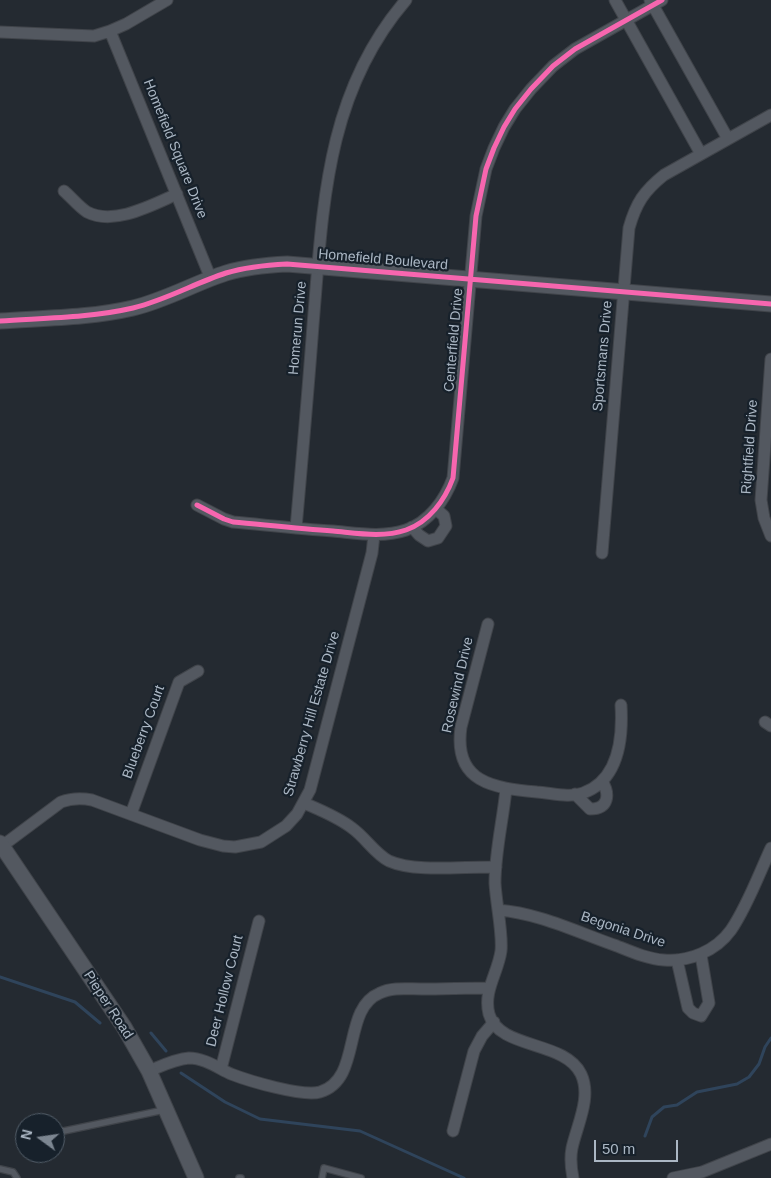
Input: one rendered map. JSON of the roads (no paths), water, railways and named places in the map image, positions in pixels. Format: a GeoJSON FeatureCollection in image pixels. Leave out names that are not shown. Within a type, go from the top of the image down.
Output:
{"type":"FeatureCollection","features":[{"type":"Feature","properties":{"kind":"street"},"geometry":{"type":"LineString","coordinates":[[0,32],[94,36],[110,31],[166,0]]}},
{"type":"Feature","properties":{"kind":"street","name":"Homerun Drive"},"geometry":{"type":"LineString","coordinates":[[296,528],[324,195],[329,164],[346,104],[359,74],[378,39],[406,0]]}},
{"type":"Feature","properties":{"kind":"street"},"geometry":{"type":"LineString","coordinates":[[615,0],[701,154]]}},
{"type":"Feature","properties":{"kind":"street"},"geometry":{"type":"LineString","coordinates":[[655,2],[728,139]]}},
{"type":"Feature","properties":{"kind":"street","name":"Centerfield Drive"},"geometry":{"type":"LineString","coordinates":[[198,504],[233,522],[374,535],[406,530],[427,518],[436,509],[448,492],[454,478],[476,216],[486,169],[504,127],[531,89],[553,66],[575,50],[655,2]]}},
{"type":"Feature","properties":{"kind":"street","name":"Homefield Square Drive"},"geometry":{"type":"LineString","coordinates":[[110,31],[211,279]]}},
{"type":"Feature","properties":{"kind":"street","name":"Sportsmans Drive"},"geometry":{"type":"LineString","coordinates":[[602,553],[624,292],[633,213],[640,198],[650,186],[664,175],[771,115]]}},
{"type":"Feature","properties":{"kind":"street"},"geometry":{"type":"LineString","coordinates":[[64,191],[87,212],[103,216],[135,212],[177,194]]}},
{"type":"Feature","properties":{"kind":"street","name":"Homefield Boulevard"},"geometry":{"type":"LineString","coordinates":[[0,321],[95,314],[132,308],[158,301],[227,272],[265,265],[287,264],[771,304]]}},
{"type":"Feature","properties":{"kind":"street","name":"Rightfield Drive"},"geometry":{"type":"LineString","coordinates":[[771,359],[761,500],[764,518],[771,536]]}},
{"type":"Feature","properties":{"kind":"street"},"geometry":{"type":"LineString","coordinates":[[412,527],[419,535],[428,540],[438,538],[446,526],[444,516],[436,509]]}},
{"type":"Feature","properties":{"kind":"street","name":"Strawberry Hill Estate Drive"},"geometry":{"type":"LineString","coordinates":[[2,847],[61,802],[71,798],[92,800],[200,840],[234,847],[261,842],[276,833],[297,814],[304,803],[312,781],[372,553],[374,535]]}},
{"type":"Feature","properties":{"kind":"street","name":"Rosewind Drive"},"geometry":{"type":"LineString","coordinates":[[488,624],[461,727],[459,741],[467,766],[482,782],[506,789],[568,795],[580,793]]}},
{"type":"Feature","properties":{"kind":"street","name":"Blueberry Court"},"geometry":{"type":"LineString","coordinates":[[131,814],[179,682],[198,671]]}},
{"type":"Feature","properties":{"kind":"street"},"geometry":{"type":"LineString","coordinates":[[602,781],[608,789],[607,798],[596,809],[590,808],[580,793],[602,781],[612,767],[620,744],[621,705]]}},
{"type":"Feature","properties":{"kind":"street"},"geometry":{"type":"LineString","coordinates":[[506,789],[496,867],[501,950],[489,988],[490,1014],[502,1032],[516,1039],[565,1056],[581,1074],[585,1087],[584,1101],[571,1150],[573,1178]]}},
{"type":"Feature","properties":{"kind":"street"},"geometry":{"type":"LineString","coordinates":[[304,803],[341,820],[388,860],[400,865],[415,868],[496,867]]}},
{"type":"Feature","properties":{"kind":"street","name":"Pieper Road"},"geometry":{"type":"LineString","coordinates":[[2,847],[106,999],[149,1071],[196,1178]]}},
{"type":"Feature","properties":{"kind":"street","name":"Begonia Drive"},"geometry":{"type":"LineString","coordinates":[[498,910],[524,913],[642,955],[663,960],[677,960],[701,954],[714,947],[730,931],[771,848]]}},
{"type":"Feature","properties":{"kind":"street","name":"Deer Hollow Court"},"geometry":{"type":"LineString","coordinates":[[221,1069],[259,921]]}},
{"type":"Feature","properties":{"kind":"street"},"geometry":{"type":"LineString","coordinates":[[677,960],[688,1008],[693,1013],[701,1016],[709,1003],[701,954]]}},
{"type":"Feature","properties":{"kind":"street"},"geometry":{"type":"LineString","coordinates":[[149,1071],[189,1058],[204,1061],[237,1076],[296,1091],[320,1092],[330,1087],[340,1077],[346,1066],[359,1016],[363,1006],[371,998],[389,990],[489,988]]}},
{"type":"Feature","properties":{"kind":"street"},"geometry":{"type":"LineString","coordinates":[[453,1131],[474,1051],[482,1036],[494,1022]]}},
{"type":"Feature","properties":{"kind":"street"},"geometry":{"type":"LineString","coordinates":[[673,1178],[702,1172],[770,1148]]}},
{"type":"Feature","properties":{"kind":"lane"},"geometry":{"type":"LineString","coordinates":[[65,1131],[166,1109]]}},
{"type":"Feature","properties":{"kind":"lane"},"geometry":{"type":"LineString","coordinates":[[322,1178],[324,1168],[361,1178]]}},
{"type":"Feature","properties":{"kind":"lane"},"geometry":{"type":"LineString","coordinates":[[0,1169],[13,1172],[17,1178]]}},
{"type":"Feature","properties":{"kind":"waterway"},"geometry":{"type":"LineString","coordinates":[[0,977],[75,1002],[100,1023]]}},
{"type":"Feature","properties":{"kind":"waterway"},"geometry":{"type":"LineString","coordinates":[[151,1033],[166,1051]]}},
{"type":"Feature","properties":{"kind":"waterway"},"geometry":{"type":"LineString","coordinates":[[645,1136],[652,1117],[664,1107],[677,1105],[697,1092],[737,1084],[749,1077],[759,1064],[765,1047],[771,1038]]}},
{"type":"Feature","properties":{"kind":"waterway"},"geometry":{"type":"LineString","coordinates":[[181,1073],[225,1102],[260,1119],[360,1131],[464,1178]]}}]}
